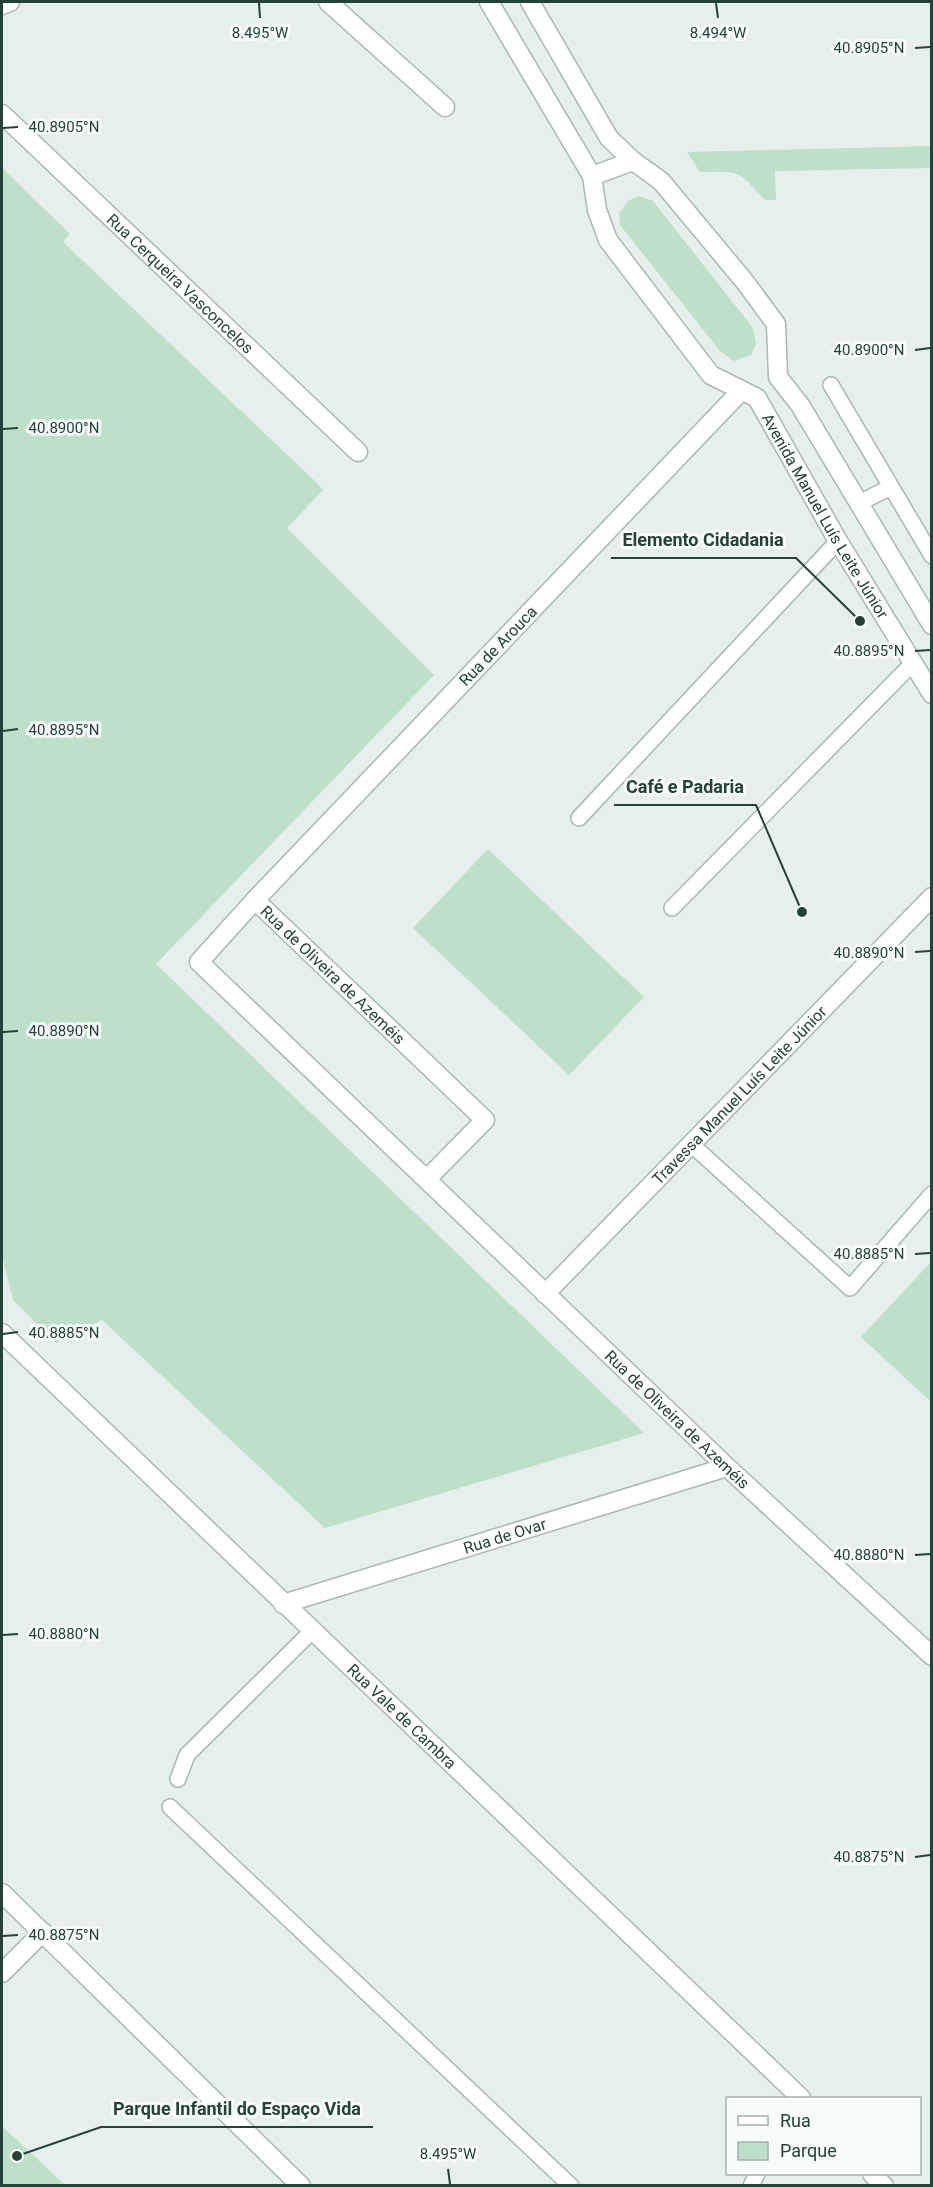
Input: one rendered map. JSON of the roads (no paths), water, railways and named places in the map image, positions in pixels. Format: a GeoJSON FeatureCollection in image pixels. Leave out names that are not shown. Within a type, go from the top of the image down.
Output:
{"type":"FeatureCollection","features":[{"type":"Feature","properties":{"kind":"street"},"geometry":{"type":"LineString","coordinates":[[2,5],[9,2]]}},
{"type":"Feature","properties":{"kind":"street"},"geometry":{"type":"LineString","coordinates":[[328,2],[445,107]]}},
{"type":"Feature","properties":{"kind":"street"},"geometry":{"type":"LineString","coordinates":[[489,2],[592,176],[597,210],[608,240],[711,375],[749,395]]}},
{"type":"Feature","properties":{"kind":"street"},"geometry":{"type":"LineString","coordinates":[[530,2],[609,138],[633,161],[661,181],[745,282],[776,324],[778,377]]}},
{"type":"Feature","properties":{"kind":"street","name":"Rua Cerqueira Vasconcelos"},"geometry":{"type":"LineString","coordinates":[[2,114],[358,452]]}},
{"type":"Feature","properties":{"kind":"street"},"geometry":{"type":"LineString","coordinates":[[592,176],[633,161]]}},
{"type":"Feature","properties":{"kind":"street","name":"Avenida Manuel Luís Leite Júnior"},"geometry":{"type":"LineString","coordinates":[[932,625],[800,405],[778,377],[749,395],[932,694]]}},
{"type":"Feature","properties":{"kind":"street","name":"Rua de Arouca"},"geometry":{"type":"LineString","coordinates":[[255,900],[749,395]]}},
{"type":"Feature","properties":{"kind":"street","name":"Travessa Manuel Luís Leite Júnior"},"geometry":{"type":"LineString","coordinates":[[545,1294],[932,897]]}},
{"type":"Feature","properties":{"kind":"street","name":"Rua de Oliveira de Azeméis"},"geometry":{"type":"LineString","coordinates":[[427,1179],[485,1120],[255,900],[199,962],[545,1294],[932,1656]]}},
{"type":"Feature","properties":{"kind":"street","name":"Rua Vale de Cambra"},"geometry":{"type":"LineString","coordinates":[[2,1333],[800,2097]]}},
{"type":"Feature","properties":{"kind":"street","name":"Rua de Ovar"},"geometry":{"type":"LineString","coordinates":[[283,1604],[728,1467]]}},
{"type":"Feature","properties":{"kind":"street"},"geometry":{"type":"LineString","coordinates":[[2,1893],[298,2184]]}},
{"type":"Feature","properties":{"kind":"street"},"geometry":{"type":"LineString","coordinates":[[2,1973],[43,1932]]}},
{"type":"Feature","properties":{"kind":"street"},"geometry":{"type":"LineString","coordinates":[[873,2175],[884,2186]]}},
{"type":"Feature","properties":{"kind":"lane"},"geometry":{"type":"LineString","coordinates":[[831,385],[932,556]]}},
{"type":"Feature","properties":{"kind":"lane"},"geometry":{"type":"LineString","coordinates":[[859,503],[891,487]]}},
{"type":"Feature","properties":{"kind":"lane"},"geometry":{"type":"LineString","coordinates":[[579,818],[838,541]]}},
{"type":"Feature","properties":{"kind":"lane"},"geometry":{"type":"LineString","coordinates":[[672,908],[913,663]]}},
{"type":"Feature","properties":{"kind":"lane"},"geometry":{"type":"LineString","coordinates":[[691,1144],[850,1288],[932,1194]]}},
{"type":"Feature","properties":{"kind":"lane"},"geometry":{"type":"LineString","coordinates":[[178,1779],[187,1755],[312,1632]]}},
{"type":"Feature","properties":{"kind":"lane"},"geometry":{"type":"LineString","coordinates":[[170,1807],[571,2186]]}},
{"type":"Feature","properties":{"kind":"place","name":"Elemento Cidadania"},"geometry":{"type":"Point","coordinates":[860,621]}},
{"type":"Feature","properties":{"kind":"place","name":"Café e Padaria"},"geometry":{"type":"Point","coordinates":[802,912]}},
{"type":"Feature","properties":{"kind":"place","name":"Parque Infantil do Espaço Vida"},"geometry":{"type":"Point","coordinates":[17,2156]}}]}
